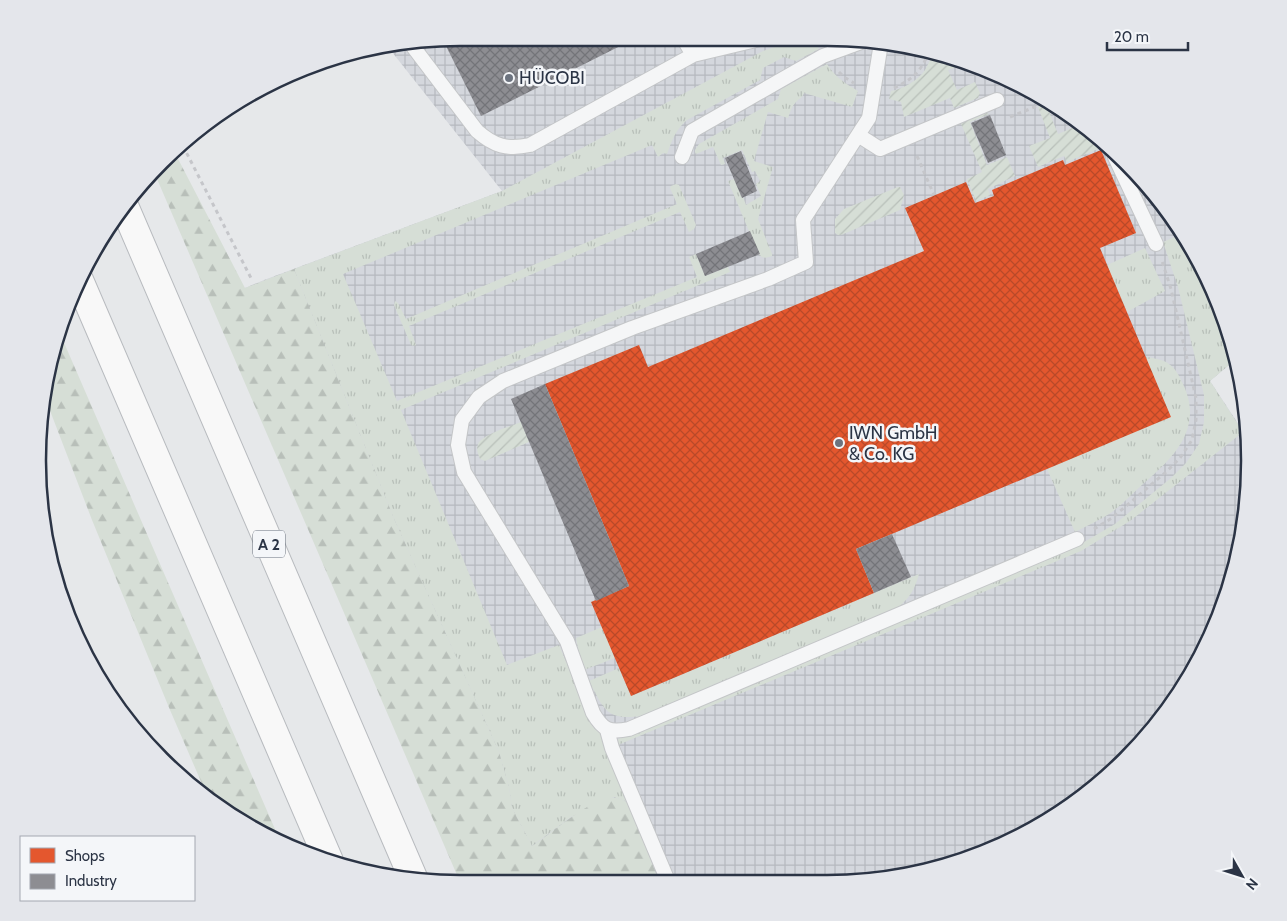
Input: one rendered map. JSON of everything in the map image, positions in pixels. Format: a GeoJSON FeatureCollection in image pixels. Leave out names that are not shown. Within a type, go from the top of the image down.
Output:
{"type":"FeatureCollection","features":[{"type":"Feature","properties":{"kind":"highway","name":"A 2"},"geometry":{"type":"LineString","coordinates":[[128,214],[410,871]]}},
{"type":"Feature","properties":{"kind":"highway"},"geometry":{"type":"LineString","coordinates":[[83,290],[325,852]]}},
{"type":"Feature","properties":{"kind":"lane"},"geometry":{"type":"LineString","coordinates":[[687,46],[692,55]]}},
{"type":"Feature","properties":{"kind":"lane"},"geometry":{"type":"LineString","coordinates":[[415,49],[477,131],[488,140],[501,146],[516,148],[530,145],[692,55],[730,46]]}},
{"type":"Feature","properties":{"kind":"lane"},"geometry":{"type":"LineString","coordinates":[[682,157],[692,131],[823,56],[848,47]]}},
{"type":"Feature","properties":{"kind":"lane"},"geometry":{"type":"LineString","coordinates":[[665,875],[612,748],[607,730],[592,713],[567,641],[464,472],[458,445],[462,420],[479,397],[504,381],[632,328],[768,279],[806,262],[803,220],[869,118],[880,50]]}},
{"type":"Feature","properties":{"kind":"lane"},"geometry":{"type":"LineString","coordinates":[[858,135],[880,149],[997,100]]}},
{"type":"Feature","properties":{"kind":"lane"},"geometry":{"type":"LineString","coordinates":[[1121,170],[1156,244]]}},
{"type":"Feature","properties":{"kind":"lane"},"geometry":{"type":"LineString","coordinates":[[607,730],[629,729],[1077,539]]}},
{"type":"Feature","properties":{"kind":"path"},"geometry":{"type":"LineString","coordinates":[[1005,119],[1039,105]]}},
{"type":"Feature","properties":{"kind":"path"},"geometry":{"type":"LineString","coordinates":[[908,137],[934,195]]}},
{"type":"Feature","properties":{"kind":"path"},"geometry":{"type":"LineString","coordinates":[[185,151],[252,280]]}},
{"type":"Feature","properties":{"kind":"path"},"geometry":{"type":"LineString","coordinates":[[1077,539],[1112,518],[1166,472],[1180,458],[1192,440],[1196,420],[1196,398],[1171,289],[1156,244]]}},
{"type":"Feature","properties":{"kind":"shaded area"},"geometry":{"type":"Polygon","coordinates":[[[460,46],[826,46],[881,50],[934,60],[960,68],[1010,89],[1057,116],[1100,149],[1138,187],[1155,208],[1171,230],[1198,277],[1219,327],[1230,365],[1210,381],[1239,425],[1240,433],[1240,488],[1237,515],[1227,568],[1219,594],[1198,644],[1185,668],[1171,691],[1138,734],[1100,772],[1057,805],[1010,832],[960,853],[934,861],[881,871],[826,875],[507,875],[245,288],[502,191],[392,52],[460,46]]]}},
{"type":"Feature","properties":{"kind":"green space"},"geometry":{"type":"Polygon","coordinates":[[[778,46],[817,46],[819,49],[796,61],[784,57],[763,68],[760,80],[687,120],[677,131],[667,154],[663,153],[658,157],[652,145],[343,274],[397,401],[697,277],[689,257],[696,254],[705,276],[728,267],[730,272],[401,410],[507,665],[559,645],[594,728],[605,737],[618,739],[1079,545],[1115,524],[1171,478],[1186,463],[1199,444],[1204,422],[1204,395],[1178,287],[1163,242],[1175,237],[1198,277],[1219,327],[1230,365],[1210,381],[1239,426],[1240,434],[1130,521],[1081,551],[618,745],[628,802],[614,797],[571,817],[532,846],[512,808],[509,787],[499,752],[395,521],[294,269],[502,191],[763,51],[778,46]]]}},
{"type":"Feature","properties":{"kind":"green space"},"geometry":{"type":"Polygon","coordinates":[[[931,59],[956,67],[948,70],[957,90],[975,82],[980,93],[978,98],[954,108],[950,98],[904,117],[901,102],[889,99],[891,91],[910,84],[925,70],[931,59]]]}},
{"type":"Feature","properties":{"kind":"green space"},"geometry":{"type":"Polygon","coordinates":[[[827,64],[845,83],[858,91],[852,107],[804,93],[793,105],[788,118],[768,112],[754,161],[773,167],[758,219],[772,254],[772,256],[764,258],[759,255],[728,181],[734,179],[746,205],[761,196],[756,184],[760,181],[755,171],[752,172],[742,150],[723,158],[725,164],[721,165],[713,147],[696,154],[695,150],[699,144],[778,99],[781,89],[827,64]]]}},
{"type":"Feature","properties":{"kind":"green space"},"geometry":{"type":"Polygon","coordinates":[[[1041,106],[1049,111],[1058,134],[1073,128],[1099,148],[1067,162],[1064,156],[1038,167],[1029,146],[1050,138],[1038,107],[1041,106]]]}},
{"type":"Feature","properties":{"kind":"green space"},"geometry":{"type":"Polygon","coordinates":[[[985,112],[989,114],[970,122],[987,165],[1007,157],[1015,176],[988,189],[990,195],[976,201],[967,179],[982,172],[961,124],[962,121],[985,112]]]}},
{"type":"Feature","properties":{"kind":"green space"},"geometry":{"type":"Polygon","coordinates":[[[178,158],[245,288],[294,269],[395,521],[499,752],[509,787],[512,808],[532,846],[582,810],[603,800],[615,798],[628,802],[657,875],[457,875],[157,179],[178,158]]]}},
{"type":"Feature","properties":{"kind":"green space"},"geometry":{"type":"Polygon","coordinates":[[[676,184],[679,185],[696,225],[694,229],[689,232],[680,212],[409,326],[416,345],[411,345],[394,305],[395,301],[398,303],[406,319],[677,204],[670,188],[676,184]]]}},
{"type":"Feature","properties":{"kind":"green space"},"geometry":{"type":"Polygon","coordinates":[[[900,187],[904,195],[900,210],[841,235],[835,233],[835,219],[844,209],[900,187]]]}},
{"type":"Feature","properties":{"kind":"green space"},"geometry":{"type":"Polygon","coordinates":[[[1145,248],[1165,291],[1127,312],[1107,265],[1145,248]]]}},
{"type":"Feature","properties":{"kind":"green space"},"geometry":{"type":"Polygon","coordinates":[[[64,342],[276,831],[230,805],[202,784],[92,520],[50,410],[54,380],[64,342]]]}},
{"type":"Feature","properties":{"kind":"green space"},"geometry":{"type":"Polygon","coordinates":[[[1146,357],[1165,362],[1177,372],[1189,400],[1188,428],[1175,452],[1126,500],[1109,514],[1075,532],[1047,469],[1146,357]]]}},
{"type":"Feature","properties":{"kind":"green space"},"geometry":{"type":"Polygon","coordinates":[[[521,422],[529,442],[485,461],[480,459],[477,448],[478,444],[485,437],[521,422]]]}},
{"type":"Feature","properties":{"kind":"green space"},"geometry":{"type":"Polygon","coordinates":[[[919,574],[912,592],[900,606],[641,716],[620,717],[613,715],[603,706],[589,681],[619,668],[631,696],[919,574]]]}},
{"type":"Feature","properties":{"kind":"green space"},"geometry":{"type":"Polygon","coordinates":[[[602,627],[615,658],[584,670],[576,638],[602,627]]]}},
{"type":"Feature","properties":{"kind":"building: Shops","name":"IWN GmbH & Co. KG"},"geometry":{"type":"Polygon","coordinates":[[[1101,150],[1136,233],[1100,248],[1171,417],[856,549],[874,593],[631,696],[591,602],[629,586],[545,384],[639,345],[648,367],[924,251],[905,208],[966,182],[975,203],[994,196],[992,190],[1063,160],[1065,165],[1101,150]]]}},
{"type":"Feature","properties":{"kind":"building: Industry","name":"HÜCOBI"},"geometry":{"type":"Polygon","coordinates":[[[620,46],[481,116],[446,47],[620,46]]]}},
{"type":"Feature","properties":{"kind":"building: Industry"},"geometry":{"type":"Polygon","coordinates":[[[990,115],[1006,155],[988,163],[971,123],[990,115]]]}},
{"type":"Feature","properties":{"kind":"building: Industry"},"geometry":{"type":"Polygon","coordinates":[[[741,151],[757,191],[742,198],[725,158],[741,151]]]}},
{"type":"Feature","properties":{"kind":"building: Industry"},"geometry":{"type":"Polygon","coordinates":[[[750,231],[760,254],[705,276],[696,254],[750,231]]]}},
{"type":"Feature","properties":{"kind":"building: Industry"},"geometry":{"type":"Polygon","coordinates":[[[545,384],[629,586],[596,601],[511,399],[545,384]]]}},
{"type":"Feature","properties":{"kind":"building: Industry"},"geometry":{"type":"Polygon","coordinates":[[[892,534],[911,577],[874,593],[856,549],[892,534]]]}},
{"type":"Feature","properties":{"kind":"place","name":"HÜCOBI"},"geometry":{"type":"Point","coordinates":[509,78]}},
{"type":"Feature","properties":{"kind":"place","name":"IWN GmbH & Co. KG"},"geometry":{"type":"Point","coordinates":[839,443]}}]}
